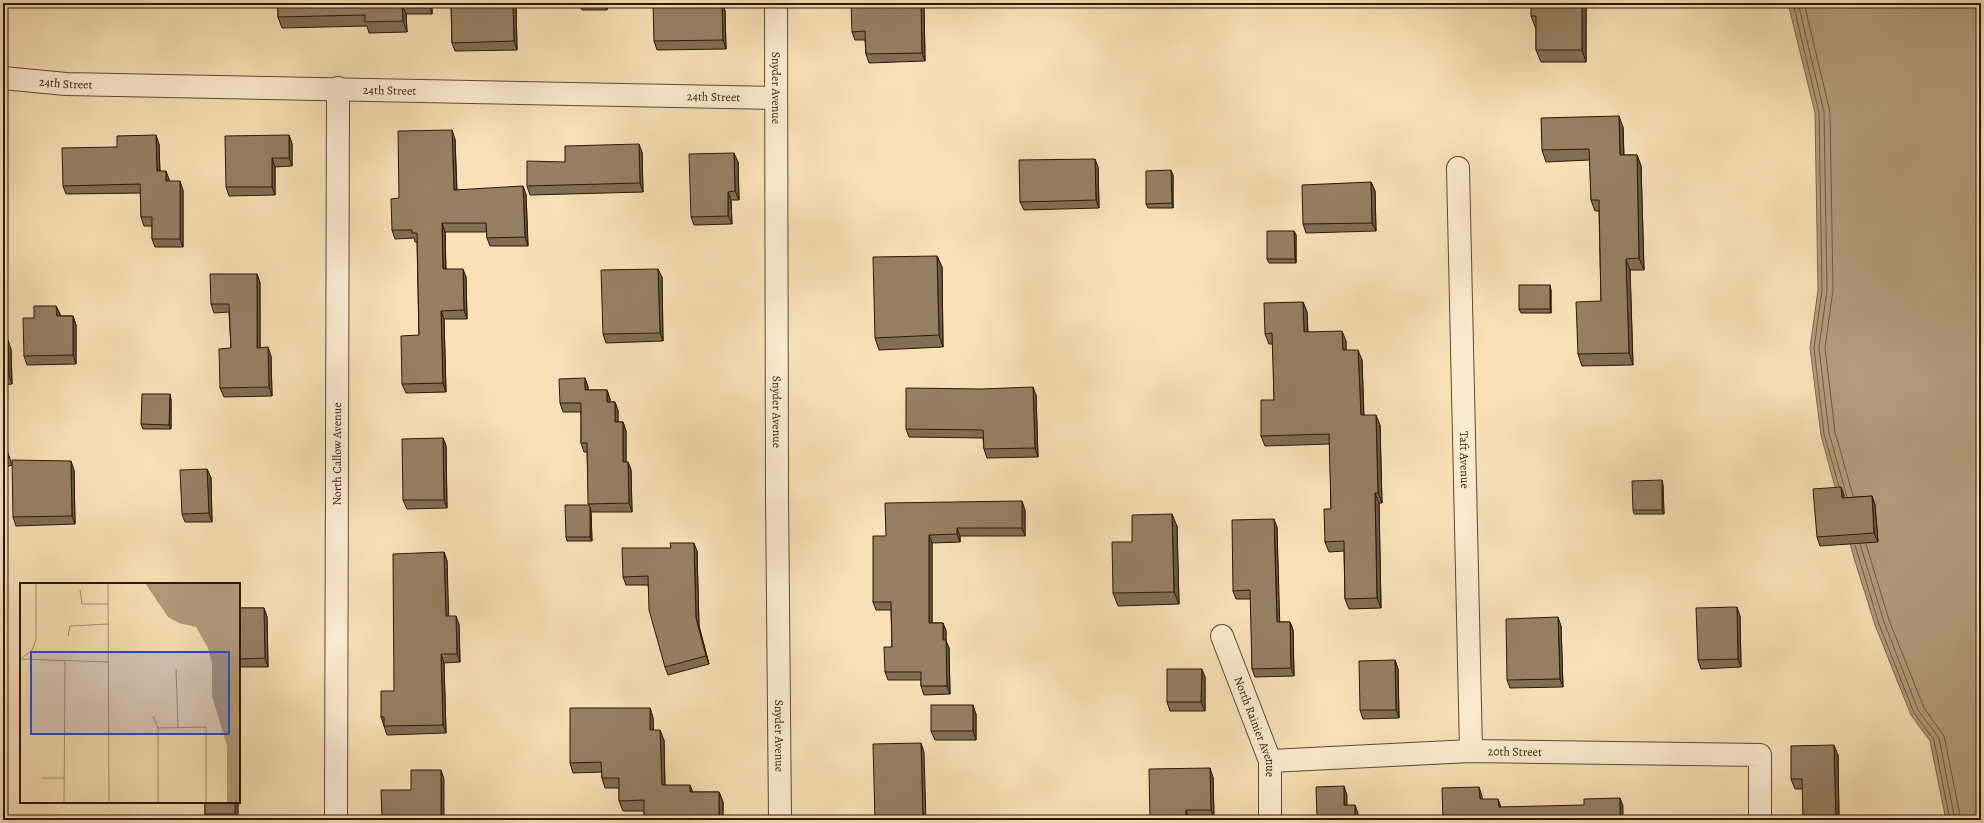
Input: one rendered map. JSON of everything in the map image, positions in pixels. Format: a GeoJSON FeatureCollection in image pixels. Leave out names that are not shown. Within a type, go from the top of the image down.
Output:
{"type":"FeatureCollection","features":[{"type":"Feature","properties":{"kind":"street","name":"Snyder Avenue"},"geometry":{"type":"LineString","coordinates":[[776,3],[780,820]]}},
{"type":"Feature","properties":{"kind":"street","name":"24th Street"},"geometry":{"type":"LineString","coordinates":[[3,78],[66,84],[338,88],[776,98]]}},
{"type":"Feature","properties":{"kind":"street","name":"North Callow Avenue"},"geometry":{"type":"LineString","coordinates":[[336,820],[338,88]]}},
{"type":"Feature","properties":{"kind":"street","name":"Taft Avenue"},"geometry":{"type":"LineString","coordinates":[[1458,168],[1472,750]]}},
{"type":"Feature","properties":{"kind":"street","name":"North Rainier Avenue"},"geometry":{"type":"LineString","coordinates":[[1222,636],[1270,761],[1270,820]]}},
{"type":"Feature","properties":{"kind":"street","name":"20th Street"},"geometry":{"type":"LineString","coordinates":[[1270,761],[1472,750],[1760,755],[1760,820]]}},
{"type":"Feature","properties":{"kind":"water"},"geometry":{"type":"Polygon","coordinates":[[[1788,3],[1981,3],[1981,820],[1946,820],[1930,741],[1911,715],[1875,625],[1854,558],[1821,435],[1810,348],[1818,290],[1815,113],[1788,3]]]}},
{"type":"Feature","properties":{"kind":"building"},"geometry":{"type":"Polygon","coordinates":[[[278,3],[428,3],[402,4],[403,21],[365,22],[365,15],[278,17],[278,3]]]}},
{"type":"Feature","properties":{"kind":"building"},"geometry":{"type":"Polygon","coordinates":[[[451,3],[513,3],[514,41],[452,43],[451,3]]]}},
{"type":"Feature","properties":{"kind":"building"},"geometry":{"type":"Polygon","coordinates":[[[653,3],[722,3],[723,40],[654,41],[653,3]]]}},
{"type":"Feature","properties":{"kind":"building"},"geometry":{"type":"Polygon","coordinates":[[[851,3],[921,3],[922,53],[866,54],[865,31],[852,32],[851,3]]]}},
{"type":"Feature","properties":{"kind":"building"},"geometry":{"type":"Polygon","coordinates":[[[1531,3],[1582,3],[1582,50],[1536,50],[1536,16],[1531,16],[1531,3]]]}},
{"type":"Feature","properties":{"kind":"building"},"geometry":{"type":"Polygon","coordinates":[[[1619,116],[1620,155],[1637,155],[1639,258],[1626,259],[1629,353],[1578,354],[1576,302],[1601,301],[1599,200],[1591,200],[1589,149],[1542,150],[1541,118],[1619,116]]]}},
{"type":"Feature","properties":{"kind":"building"},"geometry":{"type":"Polygon","coordinates":[[[452,130],[454,190],[523,186],[525,237],[487,238],[486,223],[442,223],[443,269],[463,269],[464,310],[441,311],[443,383],[402,384],[401,336],[419,335],[417,233],[412,233],[412,230],[392,230],[391,199],[399,198],[398,131],[452,130]]]}},
{"type":"Feature","properties":{"kind":"building"},"geometry":{"type":"Polygon","coordinates":[[[156,135],[157,171],[166,171],[166,181],[180,181],[180,239],[152,239],[152,217],[141,217],[140,184],[63,186],[62,148],[117,147],[117,136],[156,135]]]}},
{"type":"Feature","properties":{"kind":"building"},"geometry":{"type":"Polygon","coordinates":[[[289,135],[289,158],[272,158],[272,187],[226,187],[225,136],[289,135]]]}},
{"type":"Feature","properties":{"kind":"building"},"geometry":{"type":"Polygon","coordinates":[[[639,144],[640,183],[527,186],[527,161],[565,162],[565,146],[639,144]]]}},
{"type":"Feature","properties":{"kind":"building"},"geometry":{"type":"Polygon","coordinates":[[[734,153],[735,191],[728,192],[728,216],[691,217],[689,154],[734,153]]]}},
{"type":"Feature","properties":{"kind":"building"},"geometry":{"type":"Polygon","coordinates":[[[1095,159],[1096,200],[1020,202],[1019,160],[1095,159]]]}},
{"type":"Feature","properties":{"kind":"building"},"geometry":{"type":"Polygon","coordinates":[[[1171,170],[1172,203],[1146,204],[1146,171],[1171,170]]]}},
{"type":"Feature","properties":{"kind":"building"},"geometry":{"type":"Polygon","coordinates":[[[1371,182],[1372,223],[1303,224],[1302,185],[1371,182]]]}},
{"type":"Feature","properties":{"kind":"building"},"geometry":{"type":"Polygon","coordinates":[[[1267,231],[1294,231],[1295,259],[1267,259],[1267,231]]]}},
{"type":"Feature","properties":{"kind":"building"},"geometry":{"type":"Polygon","coordinates":[[[937,256],[939,335],[875,338],[873,257],[937,256]]]}},
{"type":"Feature","properties":{"kind":"building"},"geometry":{"type":"Polygon","coordinates":[[[658,269],[660,333],[603,334],[601,270],[658,269]]]}},
{"type":"Feature","properties":{"kind":"building"},"geometry":{"type":"Polygon","coordinates":[[[210,274],[257,274],[257,348],[268,347],[269,387],[220,388],[219,349],[231,348],[229,304],[211,304],[210,274]]]}},
{"type":"Feature","properties":{"kind":"building"},"geometry":{"type":"Polygon","coordinates":[[[1519,285],[1550,285],[1550,309],[1519,309],[1519,285]]]}},
{"type":"Feature","properties":{"kind":"building"},"geometry":{"type":"Polygon","coordinates":[[[1303,302],[1304,332],[1342,331],[1343,350],[1358,350],[1361,415],[1376,415],[1378,493],[1375,493],[1377,598],[1345,599],[1344,541],[1325,542],[1324,509],[1331,509],[1329,434],[1261,436],[1261,400],[1274,400],[1272,333],[1265,334],[1264,303],[1303,302]]]}},
{"type":"Feature","properties":{"kind":"building"},"geometry":{"type":"Polygon","coordinates":[[[34,306],[56,306],[57,316],[73,316],[73,355],[24,356],[23,318],[34,318],[34,306]]]}},
{"type":"Feature","properties":{"kind":"building"},"geometry":{"type":"Polygon","coordinates":[[[3,340],[8,340],[9,376],[3,376],[3,340]]]}},
{"type":"Feature","properties":{"kind":"building"},"geometry":{"type":"Polygon","coordinates":[[[585,378],[585,390],[607,390],[607,402],[615,402],[615,422],[623,422],[623,462],[628,462],[629,503],[588,504],[587,443],[581,443],[581,403],[560,403],[559,379],[585,378]]]}},
{"type":"Feature","properties":{"kind":"building"},"geometry":{"type":"Polygon","coordinates":[[[1033,387],[1035,448],[984,449],[983,430],[906,429],[906,388],[982,389],[1033,387]]]}},
{"type":"Feature","properties":{"kind":"building"},"geometry":{"type":"Polygon","coordinates":[[[142,394],[170,394],[169,425],[141,424],[142,394]]]}},
{"type":"Feature","properties":{"kind":"building"},"geometry":{"type":"Polygon","coordinates":[[[443,438],[444,500],[403,500],[402,439],[443,438]]]}},
{"type":"Feature","properties":{"kind":"building"},"geometry":{"type":"Polygon","coordinates":[[[3,439],[9,457],[3,459],[3,439]]]}},
{"type":"Feature","properties":{"kind":"building"},"geometry":{"type":"Polygon","coordinates":[[[12,460],[71,461],[72,516],[13,517],[12,460]]]}},
{"type":"Feature","properties":{"kind":"building"},"geometry":{"type":"Polygon","coordinates":[[[207,469],[209,513],[182,514],[180,470],[207,469]]]}},
{"type":"Feature","properties":{"kind":"building"},"geometry":{"type":"Polygon","coordinates":[[[1662,480],[1662,510],[1633,510],[1632,481],[1662,480]]]}},
{"type":"Feature","properties":{"kind":"building"},"geometry":{"type":"Polygon","coordinates":[[[1841,487],[1842,498],[1872,496],[1874,533],[1817,537],[1813,489],[1841,487]]]}},
{"type":"Feature","properties":{"kind":"building"},"geometry":{"type":"Polygon","coordinates":[[[1022,501],[1022,528],[957,528],[957,534],[929,535],[929,623],[943,623],[943,640],[946,640],[947,686],[921,686],[921,672],[885,672],[884,647],[892,647],[891,602],[873,602],[873,536],[886,536],[885,503],[1022,501]]]}},
{"type":"Feature","properties":{"kind":"building"},"geometry":{"type":"Polygon","coordinates":[[[565,505],[589,505],[590,537],[566,537],[565,505]]]}},
{"type":"Feature","properties":{"kind":"building"},"geometry":{"type":"Polygon","coordinates":[[[1172,514],[1174,592],[1113,593],[1112,542],[1132,542],[1132,515],[1172,514]]]}},
{"type":"Feature","properties":{"kind":"building"},"geometry":{"type":"Polygon","coordinates":[[[1274,519],[1277,622],[1290,622],[1291,668],[1252,669],[1250,590],[1233,591],[1232,520],[1274,519]]]}},
{"type":"Feature","properties":{"kind":"building"},"geometry":{"type":"Polygon","coordinates":[[[670,543],[694,543],[696,618],[706,656],[665,667],[649,610],[648,576],[623,577],[622,548],[671,548],[670,543]]]}},
{"type":"Feature","properties":{"kind":"building"},"geometry":{"type":"Polygon","coordinates":[[[444,552],[446,616],[456,616],[457,654],[441,654],[443,725],[384,726],[384,717],[381,717],[381,691],[394,691],[393,554],[444,552]]]}},
{"type":"Feature","properties":{"kind":"building"},"geometry":{"type":"Polygon","coordinates":[[[1737,607],[1738,659],[1698,660],[1696,608],[1737,607]]]}},
{"type":"Feature","properties":{"kind":"building"},"geometry":{"type":"Polygon","coordinates":[[[240,608],[264,608],[265,658],[240,659],[240,608]]]}},
{"type":"Feature","properties":{"kind":"building"},"geometry":{"type":"Polygon","coordinates":[[[1558,617],[1560,679],[1507,680],[1506,619],[1558,617]]]}},
{"type":"Feature","properties":{"kind":"building"},"geometry":{"type":"Polygon","coordinates":[[[1395,660],[1396,710],[1360,710],[1359,661],[1395,660]]]}},
{"type":"Feature","properties":{"kind":"building"},"geometry":{"type":"Polygon","coordinates":[[[1167,669],[1202,669],[1201,702],[1167,702],[1167,669]]]}},
{"type":"Feature","properties":{"kind":"building"},"geometry":{"type":"Polygon","coordinates":[[[931,705],[973,705],[973,731],[931,731],[931,705]]]}},
{"type":"Feature","properties":{"kind":"building"},"geometry":{"type":"Polygon","coordinates":[[[570,708],[650,708],[650,730],[660,730],[662,785],[690,785],[690,792],[719,792],[719,819],[644,820],[644,800],[619,801],[619,778],[602,778],[601,762],[570,763],[570,708]]]}},
{"type":"Feature","properties":{"kind":"building"},"geometry":{"type":"Polygon","coordinates":[[[921,743],[923,820],[875,820],[873,744],[921,743]]]}},
{"type":"Feature","properties":{"kind":"building"},"geometry":{"type":"Polygon","coordinates":[[[1834,745],[1836,820],[1803,820],[1802,779],[1791,779],[1791,746],[1834,745]]]}},
{"type":"Feature","properties":{"kind":"building"},"geometry":{"type":"Polygon","coordinates":[[[1210,768],[1211,810],[1186,810],[1186,820],[1150,820],[1149,769],[1210,768]]]}},
{"type":"Feature","properties":{"kind":"building"},"geometry":{"type":"Polygon","coordinates":[[[411,770],[441,770],[441,820],[382,819],[381,790],[411,790],[411,770]]]}},
{"type":"Feature","properties":{"kind":"building"},"geometry":{"type":"Polygon","coordinates":[[[1344,786],[1344,805],[1355,805],[1355,820],[1313,820],[1313,818],[1317,818],[1316,787],[1344,786]]]}},
{"type":"Feature","properties":{"kind":"building"},"geometry":{"type":"Polygon","coordinates":[[[1479,787],[1480,799],[1498,799],[1499,807],[1584,805],[1584,799],[1620,798],[1620,820],[1443,820],[1442,788],[1479,787]]]}},
{"type":"Feature","properties":{"kind":"building"},"geometry":{"type":"Polygon","coordinates":[[[205,803],[235,803],[235,814],[205,814],[205,803]]]}}]}
